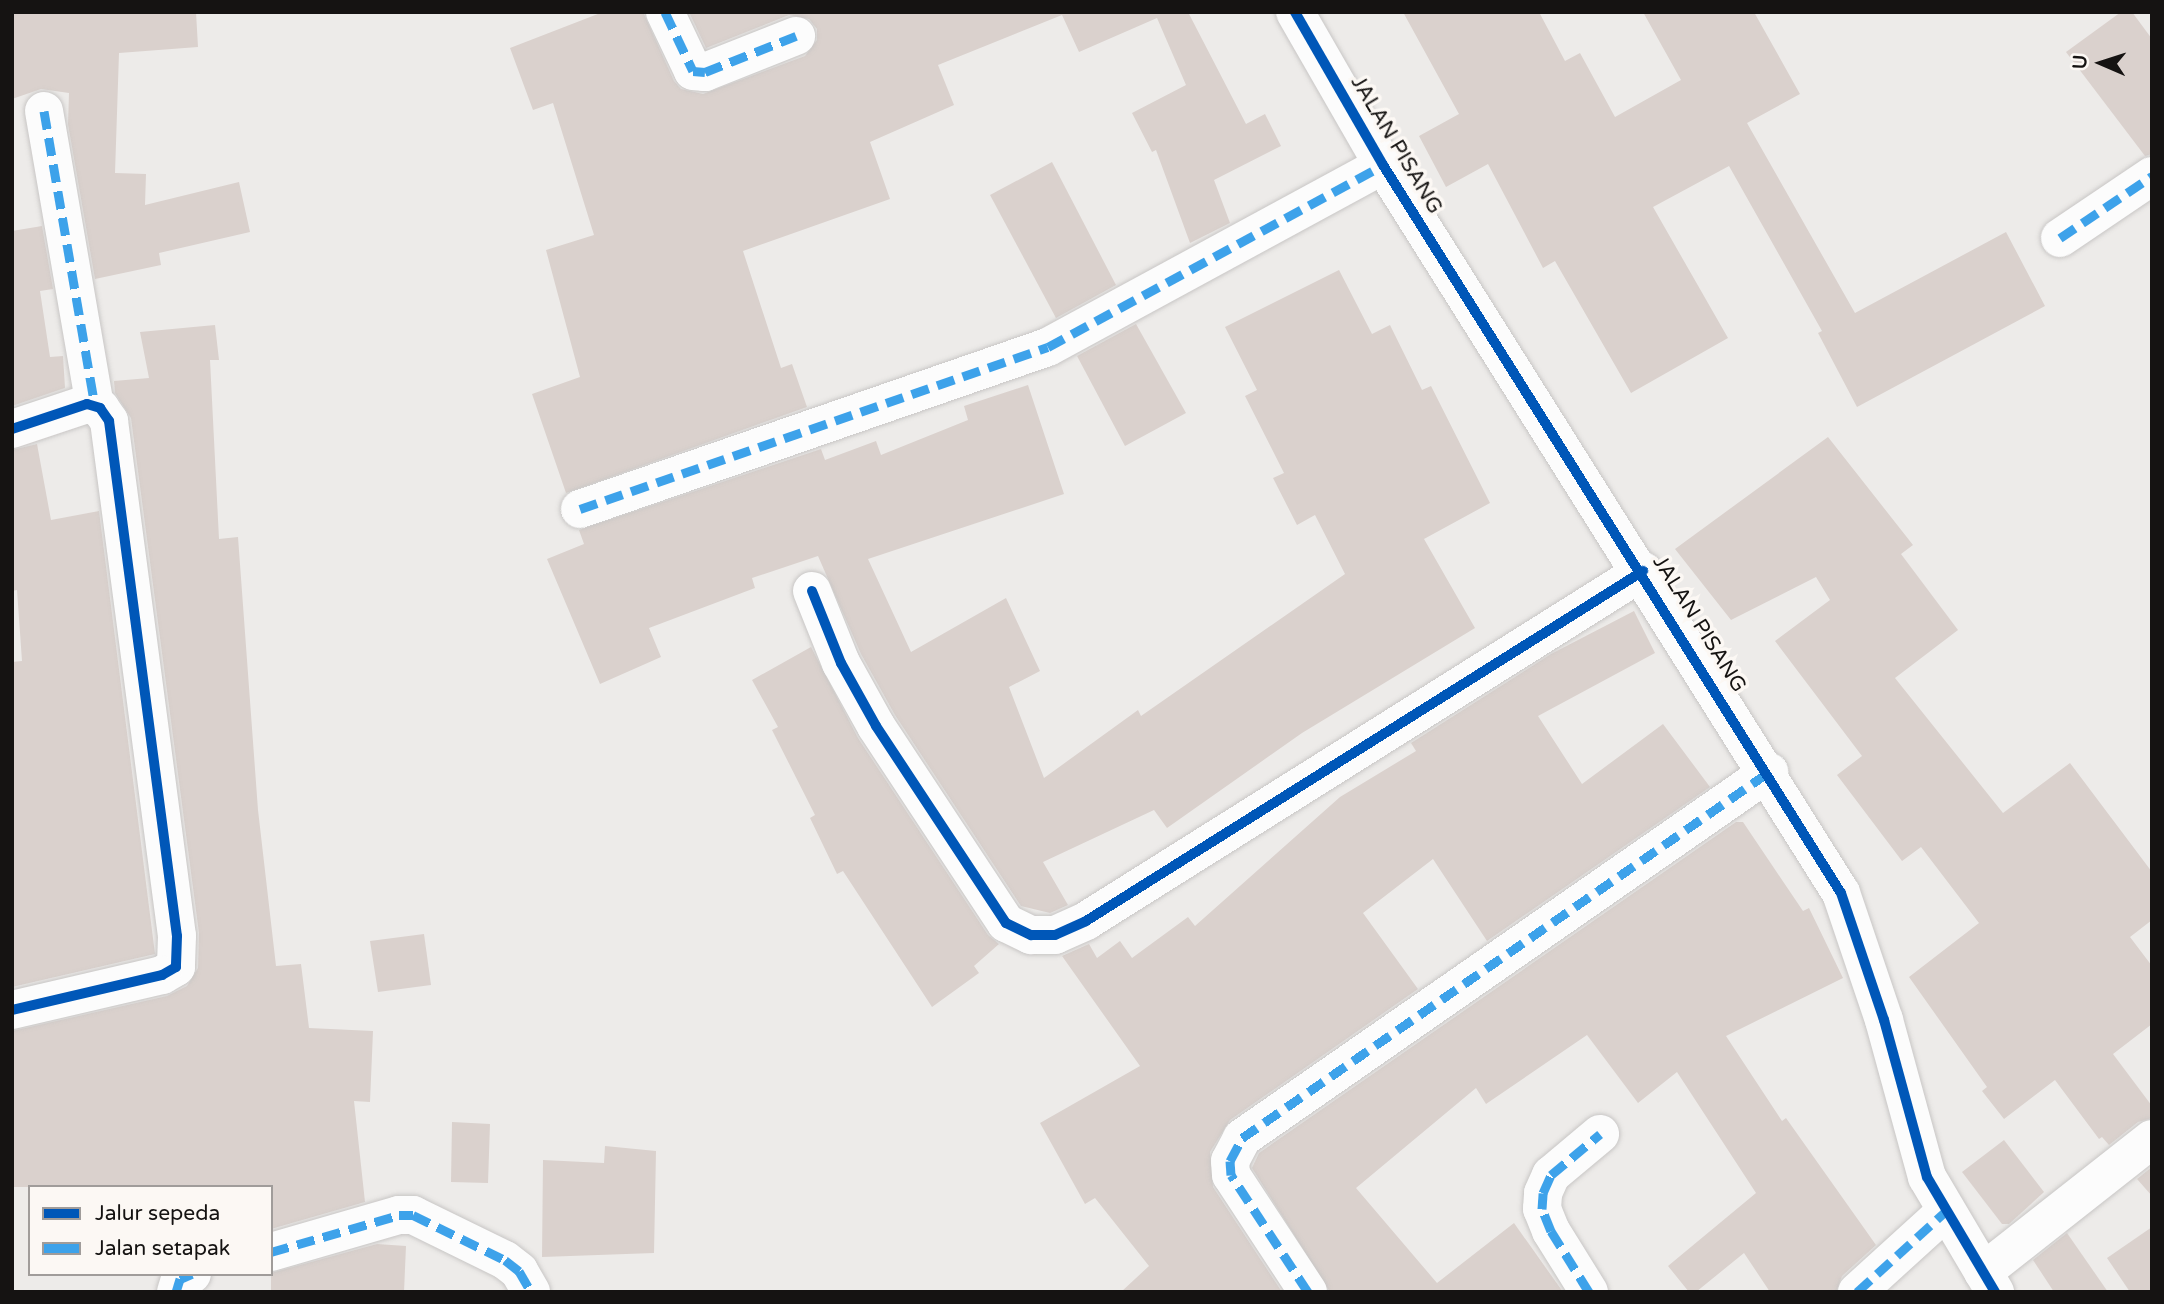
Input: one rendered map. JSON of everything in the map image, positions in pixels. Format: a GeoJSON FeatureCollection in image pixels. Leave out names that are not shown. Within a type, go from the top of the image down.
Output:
{"type":"FeatureCollection","features":[{"type":"Feature","properties":{"kind":"street"},"geometry":{"type":"LineString","coordinates":[[666,12],[693,71],[705,72],[796,36]]}},
{"type":"Feature","properties":{"kind":"street","name":"JALAN PISANG"},"geometry":{"type":"LineString","coordinates":[[1295,12],[1383,165],[1643,571],[1841,893],[1884,1020],[1927,1177],[1989,1282]]}},
{"type":"Feature","properties":{"kind":"street"},"geometry":{"type":"LineString","coordinates":[[12,1010],[162,975],[176,967],[177,936],[117,468],[109,421],[95,405],[44,111]]}},
{"type":"Feature","properties":{"kind":"street"},"geometry":{"type":"LineString","coordinates":[[580,509],[1048,347],[1383,165]]}},
{"type":"Feature","properties":{"kind":"street"},"geometry":{"type":"LineString","coordinates":[[2060,239],[2152,176]]}},
{"type":"Feature","properties":{"kind":"street"},"geometry":{"type":"LineString","coordinates":[[12,429],[75,406],[95,405]]}},
{"type":"Feature","properties":{"kind":"street"},"geometry":{"type":"LineString","coordinates":[[812,591],[841,663],[876,726],[1006,923],[1031,935],[1055,935],[1098,914],[1643,571]]}},
{"type":"Feature","properties":{"kind":"street"},"geometry":{"type":"LineString","coordinates":[[1308,1292],[1231,1175],[1230,1161],[1242,1138],[1769,772]]}},
{"type":"Feature","properties":{"kind":"street"},"geometry":{"type":"LineString","coordinates":[[1589,1292],[1551,1231],[1542,1209],[1543,1193],[1551,1175],[1600,1133]]}},
{"type":"Feature","properties":{"kind":"street"},"geometry":{"type":"LineString","coordinates":[[1989,1282],[2152,1139]]}},
{"type":"Feature","properties":{"kind":"street"},"geometry":{"type":"LineString","coordinates":[[1857,1292],[1946,1211]]}},
{"type":"Feature","properties":{"kind":"street"},"geometry":{"type":"LineString","coordinates":[[273,1251],[399,1215],[413,1215],[505,1260],[519,1271],[531,1292]]}},
{"type":"Feature","properties":{"kind":"street"},"geometry":{"type":"LineString","coordinates":[[176,1292],[180,1279],[187,1276]]}},
{"type":"Feature","properties":{"kind":"building"},"geometry":{"type":"Polygon","coordinates":[[[12,12],[196,12],[198,47],[119,53],[115,173],[146,174],[145,205],[239,182],[250,232],[159,253],[161,265],[95,279],[68,124],[69,93],[41,89],[12,99],[12,12]]]}},
{"type":"Feature","properties":{"kind":"building"},"geometry":{"type":"Polygon","coordinates":[[[603,12],[643,12],[674,81],[681,89],[703,94],[805,56],[817,40],[817,29],[809,19],[789,15],[706,48],[689,12],[1188,12],[1246,124],[1265,114],[1281,146],[1214,180],[1230,223],[1190,243],[1156,150],[1152,152],[1132,113],[1186,85],[1157,18],[1079,52],[1062,15],[938,65],[954,105],[870,142],[890,199],[743,251],[781,368],[792,364],[807,407],[566,493],[532,394],[580,377],[546,250],[594,235],[553,103],[533,110],[510,48],[603,12]]]}},
{"type":"Feature","properties":{"kind":"building"},"geometry":{"type":"Polygon","coordinates":[[[1403,12],[1539,12],[1565,61],[1580,53],[1615,117],[1681,80],[1643,12],[1754,12],[1800,94],[1747,123],[1855,313],[2006,232],[2045,306],[1857,407],[1818,333],[1822,331],[1729,166],[1653,207],[1728,338],[1631,393],[1555,261],[1543,268],[1488,164],[1446,187],[1419,136],[1459,114],[1403,12]]]}},
{"type":"Feature","properties":{"kind":"building"},"geometry":{"type":"Polygon","coordinates":[[[2121,12],[2132,12],[2152,39],[2152,154],[2145,156],[2066,52],[2121,12]]]}},
{"type":"Feature","properties":{"kind":"building"},"geometry":{"type":"Polygon","coordinates":[[[1052,162],[1116,285],[1056,318],[990,195],[1052,162]]]}},
{"type":"Feature","properties":{"kind":"building"},"geometry":{"type":"Polygon","coordinates":[[[42,226],[53,289],[40,291],[50,357],[63,356],[65,388],[12,406],[12,231],[42,226]]]}},
{"type":"Feature","properties":{"kind":"building"},"geometry":{"type":"Polygon","coordinates":[[[1339,270],[1372,334],[1390,325],[1422,390],[1431,386],[1490,503],[1424,539],[1475,628],[1302,733],[1167,828],[1154,810],[1043,862],[1068,905],[1050,913],[1021,906],[895,715],[861,654],[818,556],[752,578],[755,588],[649,628],[661,657],[600,684],[547,559],[584,544],[579,530],[821,449],[825,460],[876,441],[881,455],[968,420],[964,406],[1028,385],[1064,494],[868,559],[911,652],[1006,598],[1040,671],[1009,687],[1044,778],[1138,710],[1141,716],[1345,574],[1315,515],[1297,525],[1273,478],[1284,473],[1245,396],[1257,390],[1225,327],[1339,270]]]}},
{"type":"Feature","properties":{"kind":"building"},"geometry":{"type":"Polygon","coordinates":[[[1136,324],[1186,413],[1125,446],[1077,356],[1136,324]]]}},
{"type":"Feature","properties":{"kind":"building"},"geometry":{"type":"Polygon","coordinates":[[[215,325],[219,360],[210,360],[219,539],[238,537],[258,810],[276,966],[301,964],[309,1028],[373,1031],[370,1102],[354,1101],[365,1202],[273,1228],[273,1185],[12,1187],[12,1031],[167,996],[187,986],[198,968],[199,933],[131,418],[115,393],[114,381],[149,378],[140,332],[215,325]]]}},
{"type":"Feature","properties":{"kind":"building"},"geometry":{"type":"Polygon","coordinates":[[[1828,437],[1913,545],[1901,554],[1958,630],[1895,678],[2003,813],[2070,763],[2152,872],[2152,920],[2130,937],[2152,966],[2152,1024],[2113,1054],[2152,1106],[2152,1118],[2138,1122],[2109,1145],[2102,1137],[2099,1139],[2055,1080],[2004,1119],[1982,1091],[1987,1087],[1909,977],[1979,923],[1921,847],[1902,861],[1837,775],[1862,756],[1775,641],[1830,600],[1816,577],[1731,620],[1675,549],[1828,437]]]}},
{"type":"Feature","properties":{"kind":"building"},"geometry":{"type":"Polygon","coordinates":[[[37,444],[51,520],[99,511],[155,954],[12,987],[12,662],[22,661],[17,590],[12,591],[12,450],[37,444]]]}},
{"type":"Feature","properties":{"kind":"building"},"geometry":{"type":"Polygon","coordinates":[[[1634,611],[1655,653],[1538,716],[1582,784],[1663,724],[1710,787],[1487,941],[1433,859],[1363,913],[1418,989],[1230,1120],[1210,1152],[1213,1187],[1282,1292],[1121,1292],[1149,1266],[1095,1198],[1085,1204],[1040,1123],[1140,1066],[1062,956],[1089,944],[1097,958],[1120,941],[1132,958],[1188,917],[1195,926],[1340,797],[1416,751],[1411,743],[1551,654],[1634,611]]]}},
{"type":"Feature","properties":{"kind":"building"},"geometry":{"type":"Polygon","coordinates":[[[811,647],[858,738],[988,935],[999,944],[974,966],[979,973],[932,1007],[843,871],[837,874],[810,818],[815,815],[772,730],[778,727],[752,680],[811,647]]]}},
{"type":"Feature","properties":{"kind":"building"},"geometry":{"type":"Polygon","coordinates":[[[1736,822],[1743,822],[1803,911],[1809,908],[1843,978],[1726,1036],[1782,1121],[1786,1118],[1876,1245],[1842,1276],[1836,1292],[1770,1292],[1744,1253],[1696,1292],[1689,1292],[1668,1266],[1756,1193],[1677,1072],[1638,1103],[1587,1035],[1486,1104],[1476,1088],[1356,1188],[1437,1283],[1514,1223],[1563,1292],[1330,1292],[1252,1168],[1259,1153],[1736,822]]]}},
{"type":"Feature","properties":{"kind":"building"},"geometry":{"type":"Polygon","coordinates":[[[424,934],[431,985],[378,992],[370,941],[424,934]]]}},
{"type":"Feature","properties":{"kind":"building"},"geometry":{"type":"Polygon","coordinates":[[[452,1122],[490,1124],[488,1183],[451,1182],[452,1122]]]}},
{"type":"Feature","properties":{"kind":"building"},"geometry":{"type":"Polygon","coordinates":[[[2004,1140],[2044,1192],[2009,1224],[2002,1224],[1962,1172],[2004,1140]]]}},
{"type":"Feature","properties":{"kind":"building"},"geometry":{"type":"Polygon","coordinates":[[[605,1146],[656,1151],[654,1253],[542,1257],[543,1160],[604,1163],[605,1146]]]}},
{"type":"Feature","properties":{"kind":"building"},"geometry":{"type":"Polygon","coordinates":[[[2152,1167],[2152,1196],[2137,1179],[2152,1167]]]}},
{"type":"Feature","properties":{"kind":"building"},"geometry":{"type":"Polygon","coordinates":[[[2152,1227],[2152,1292],[2130,1292],[2107,1258],[2152,1227]]]}},
{"type":"Feature","properties":{"kind":"building"},"geometry":{"type":"Polygon","coordinates":[[[2067,1233],[2108,1292],[2054,1292],[2033,1260],[2067,1233]]]}},
{"type":"Feature","properties":{"kind":"building"},"geometry":{"type":"Polygon","coordinates":[[[377,1244],[406,1246],[404,1292],[271,1292],[273,1272],[377,1244]]]}},
{"type":"Feature","properties":{"kind":"marked path"},"geometry":{"type":"LineString","coordinates":[[665,12],[693,71],[705,72],[796,36]]}},
{"type":"Feature","properties":{"kind":"marked path"},"geometry":{"type":"LineString","coordinates":[[44,111],[95,405]]}},
{"type":"Feature","properties":{"kind":"marked path"},"geometry":{"type":"LineString","coordinates":[[580,509],[1048,347],[1383,165]]}},
{"type":"Feature","properties":{"kind":"marked path"},"geometry":{"type":"LineString","coordinates":[[2060,238],[2152,176]]}},
{"type":"Feature","properties":{"kind":"marked path"},"geometry":{"type":"LineString","coordinates":[[1308,1292],[1231,1175],[1230,1161],[1242,1138],[1769,772]]}},
{"type":"Feature","properties":{"kind":"marked path"},"geometry":{"type":"LineString","coordinates":[[1589,1292],[1551,1231],[1542,1209],[1543,1193],[1551,1175],[1600,1134]]}},
{"type":"Feature","properties":{"kind":"marked path"},"geometry":{"type":"LineString","coordinates":[[1857,1292],[1946,1211]]}},
{"type":"Feature","properties":{"kind":"marked path"},"geometry":{"type":"LineString","coordinates":[[273,1251],[399,1215],[413,1215],[505,1260],[519,1271],[531,1292]]}},
{"type":"Feature","properties":{"kind":"marked path"},"geometry":{"type":"LineString","coordinates":[[176,1292],[180,1279],[187,1276]]}},
{"type":"Feature","properties":{"kind":"cycle path"},"geometry":{"type":"LineString","coordinates":[[1295,12],[1383,165],[1841,893],[1884,1020],[1927,1177],[1995,1292]]}},
{"type":"Feature","properties":{"kind":"cycle path"},"geometry":{"type":"LineString","coordinates":[[12,429],[87,404],[100,408],[109,421],[177,936],[176,967],[162,975],[12,1010]]}},
{"type":"Feature","properties":{"kind":"cycle path"},"geometry":{"type":"LineString","coordinates":[[812,591],[841,663],[876,726],[1006,923],[1031,935],[1055,935],[1086,921],[1643,571]]}}]}
